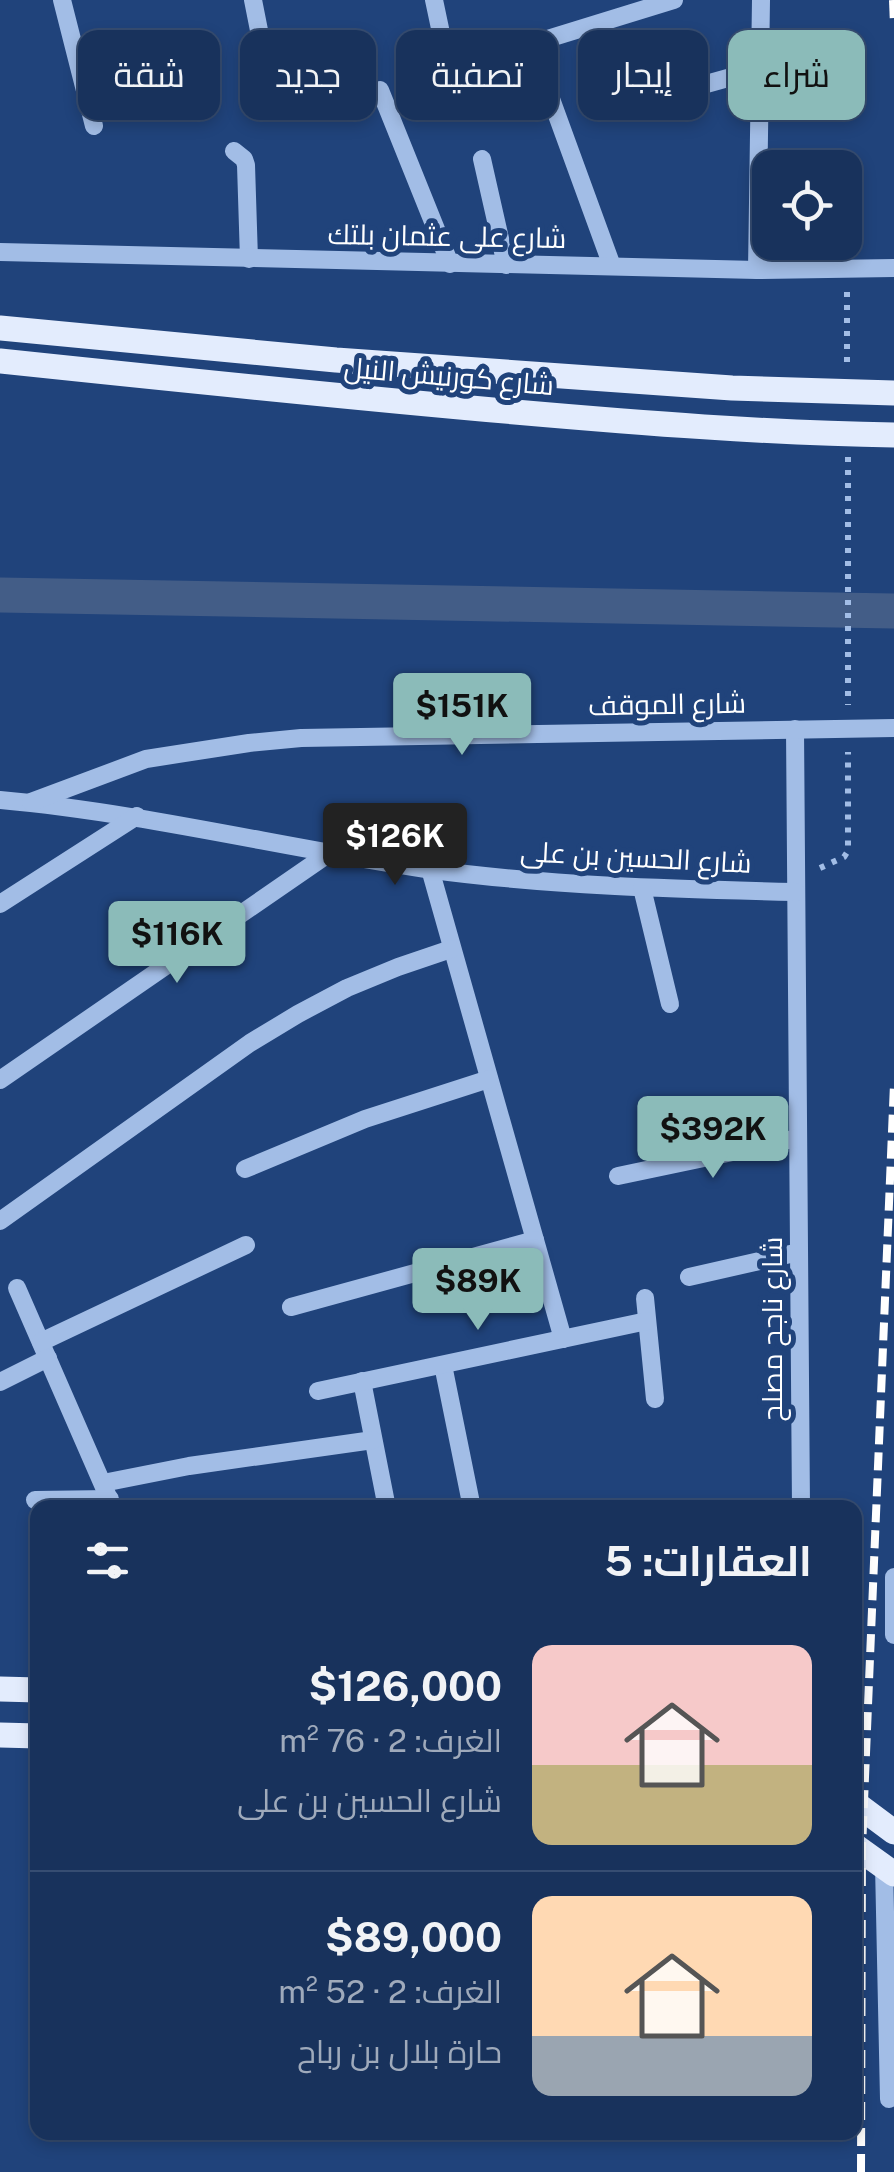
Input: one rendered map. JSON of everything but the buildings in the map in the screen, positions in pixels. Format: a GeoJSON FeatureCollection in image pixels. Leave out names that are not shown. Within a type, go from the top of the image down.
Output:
{"type":"FeatureCollection","features":[{"type":"Feature","properties":{"kind":"main road","name":"شارع كورنيش النيل"},"geometry":{"type":"LineString","coordinates":[[0,328],[336,360],[732,388],[894,393]]}},
{"type":"Feature","properties":{"kind":"main road","name":"شارع كورنيش النيل"},"geometry":{"type":"LineString","coordinates":[[0,360],[338,396],[673,425],[894,435]]}},
{"type":"Feature","properties":{"kind":"main road"},"geometry":{"type":"LineString","coordinates":[[0,1689],[30,1690]]}},
{"type":"Feature","properties":{"kind":"main road"},"geometry":{"type":"LineString","coordinates":[[0,1734],[30,1736]]}},
{"type":"Feature","properties":{"kind":"main road"},"geometry":{"type":"LineString","coordinates":[[862,1808],[894,1832]]}},
{"type":"Feature","properties":{"kind":"main road"},"geometry":{"type":"LineString","coordinates":[[862,1851],[889,1869]]}},
{"type":"Feature","properties":{"kind":"street"},"geometry":{"type":"LineString","coordinates":[[62,0],[78,63]]}},
{"type":"Feature","properties":{"kind":"street"},"geometry":{"type":"LineString","coordinates":[[253,0],[259,30]]}},
{"type":"Feature","properties":{"kind":"street"},"geometry":{"type":"LineString","coordinates":[[434,0],[440,30]]}},
{"type":"Feature","properties":{"kind":"street"},"geometry":{"type":"LineString","coordinates":[[558,36],[674,0]]}},
{"type":"Feature","properties":{"kind":"street"},"geometry":{"type":"LineString","coordinates":[[761,0],[761,30]]}},
{"type":"Feature","properties":{"kind":"street"},"geometry":{"type":"LineString","coordinates":[[380,90],[450,264]]}},
{"type":"Feature","properties":{"kind":"street"},"geometry":{"type":"LineString","coordinates":[[558,118],[612,266]]}},
{"type":"Feature","properties":{"kind":"street"},"geometry":{"type":"LineString","coordinates":[[92,120],[94,126]]}},
{"type":"Feature","properties":{"kind":"street"},"geometry":{"type":"LineString","coordinates":[[757,270],[759,120]]}},
{"type":"Feature","properties":{"kind":"street"},"geometry":{"type":"LineString","coordinates":[[234,151],[246,164],[249,259]]}},
{"type":"Feature","properties":{"kind":"street"},"geometry":{"type":"LineString","coordinates":[[482,159],[506,265]]}},
{"type":"Feature","properties":{"kind":"street","name":"شارع على عثمان بلتك"},"geometry":{"type":"LineString","coordinates":[[0,252],[757,270],[894,268]]}},
{"type":"Feature","properties":{"kind":"street","name":"شارع الموقف"},"geometry":{"type":"LineString","coordinates":[[30,802],[146,759],[249,742],[353,735],[894,728]]}},
{"type":"Feature","properties":{"kind":"street","name":"شارع ناجح مصلح"},"geometry":{"type":"LineString","coordinates":[[794,729],[802,1500]]}},
{"type":"Feature","properties":{"kind":"street","name":"شارع الحسين بن على"},"geometry":{"type":"LineString","coordinates":[[0,800],[137,816],[328,854],[546,883],[796,892]]}},
{"type":"Feature","properties":{"kind":"street"},"geometry":{"type":"LineString","coordinates":[[0,904],[137,816]]}},
{"type":"Feature","properties":{"kind":"street"},"geometry":{"type":"LineString","coordinates":[[0,1080],[328,854]]}},
{"type":"Feature","properties":{"kind":"street"},"geometry":{"type":"LineString","coordinates":[[430,869],[563,1339]]}},
{"type":"Feature","properties":{"kind":"street"},"geometry":{"type":"LineString","coordinates":[[642,888],[670,1004]]}},
{"type":"Feature","properties":{"kind":"street"},"geometry":{"type":"LineString","coordinates":[[0,1221],[250,1043],[298,1014],[398,966],[452,949]]}},
{"type":"Feature","properties":{"kind":"street"},"geometry":{"type":"LineString","coordinates":[[245,1168],[366,1119],[489,1079]]}},
{"type":"Feature","properties":{"kind":"street"},"geometry":{"type":"LineString","coordinates":[[618,1176],[798,1138]]}},
{"type":"Feature","properties":{"kind":"street"},"geometry":{"type":"LineString","coordinates":[[291,1308],[535,1240]]}},
{"type":"Feature","properties":{"kind":"street"},"geometry":{"type":"LineString","coordinates":[[0,1382],[44,1350],[246,1245]]}},
{"type":"Feature","properties":{"kind":"street"},"geometry":{"type":"LineString","coordinates":[[689,1276],[799,1252]]}},
{"type":"Feature","properties":{"kind":"street"},"geometry":{"type":"LineString","coordinates":[[16,1288],[109,1496]]}},
{"type":"Feature","properties":{"kind":"street"},"geometry":{"type":"LineString","coordinates":[[645,1298],[655,1400]]}},
{"type":"Feature","properties":{"kind":"street"},"geometry":{"type":"LineString","coordinates":[[318,1391],[648,1321]]}},
{"type":"Feature","properties":{"kind":"street"},"geometry":{"type":"LineString","coordinates":[[442,1364],[470,1500]]}},
{"type":"Feature","properties":{"kind":"street"},"geometry":{"type":"LineString","coordinates":[[362,1381],[385,1500]]}},
{"type":"Feature","properties":{"kind":"street"},"geometry":{"type":"LineString","coordinates":[[36,1500],[109,1496],[206,1464],[374,1440]]}},
{"type":"Feature","properties":{"kind":"street"},"geometry":{"type":"LineString","coordinates":[[894,1577],[894,1631]]}},
{"type":"Feature","properties":{"kind":"street"},"geometry":{"type":"LineString","coordinates":[[889,1869],[889,2100]]}},
{"type":"Feature","properties":{"kind":"path"},"geometry":{"type":"LineString","coordinates":[[847,282],[848,380]]}},
{"type":"Feature","properties":{"kind":"path"},"geometry":{"type":"LineString","coordinates":[[848,439],[848,714]]}},
{"type":"Feature","properties":{"kind":"path"},"geometry":{"type":"LineString","coordinates":[[848,752],[848,850]]}},
{"type":"Feature","properties":{"kind":"waterway"},"geometry":{"type":"LineString","coordinates":[[0,595],[894,611]]}},
{"type":"Feature","properties":{"kind":"railway"},"geometry":{"type":"LineString","coordinates":[[893,0],[894,25]]}},
{"type":"Feature","properties":{"kind":"railway"},"geometry":{"type":"LineString","coordinates":[[862,1849],[894,1084]]}},
{"type":"Feature","properties":{"kind":"railway"},"geometry":{"type":"LineString","coordinates":[[861,2140],[861,2172]]}}]}
